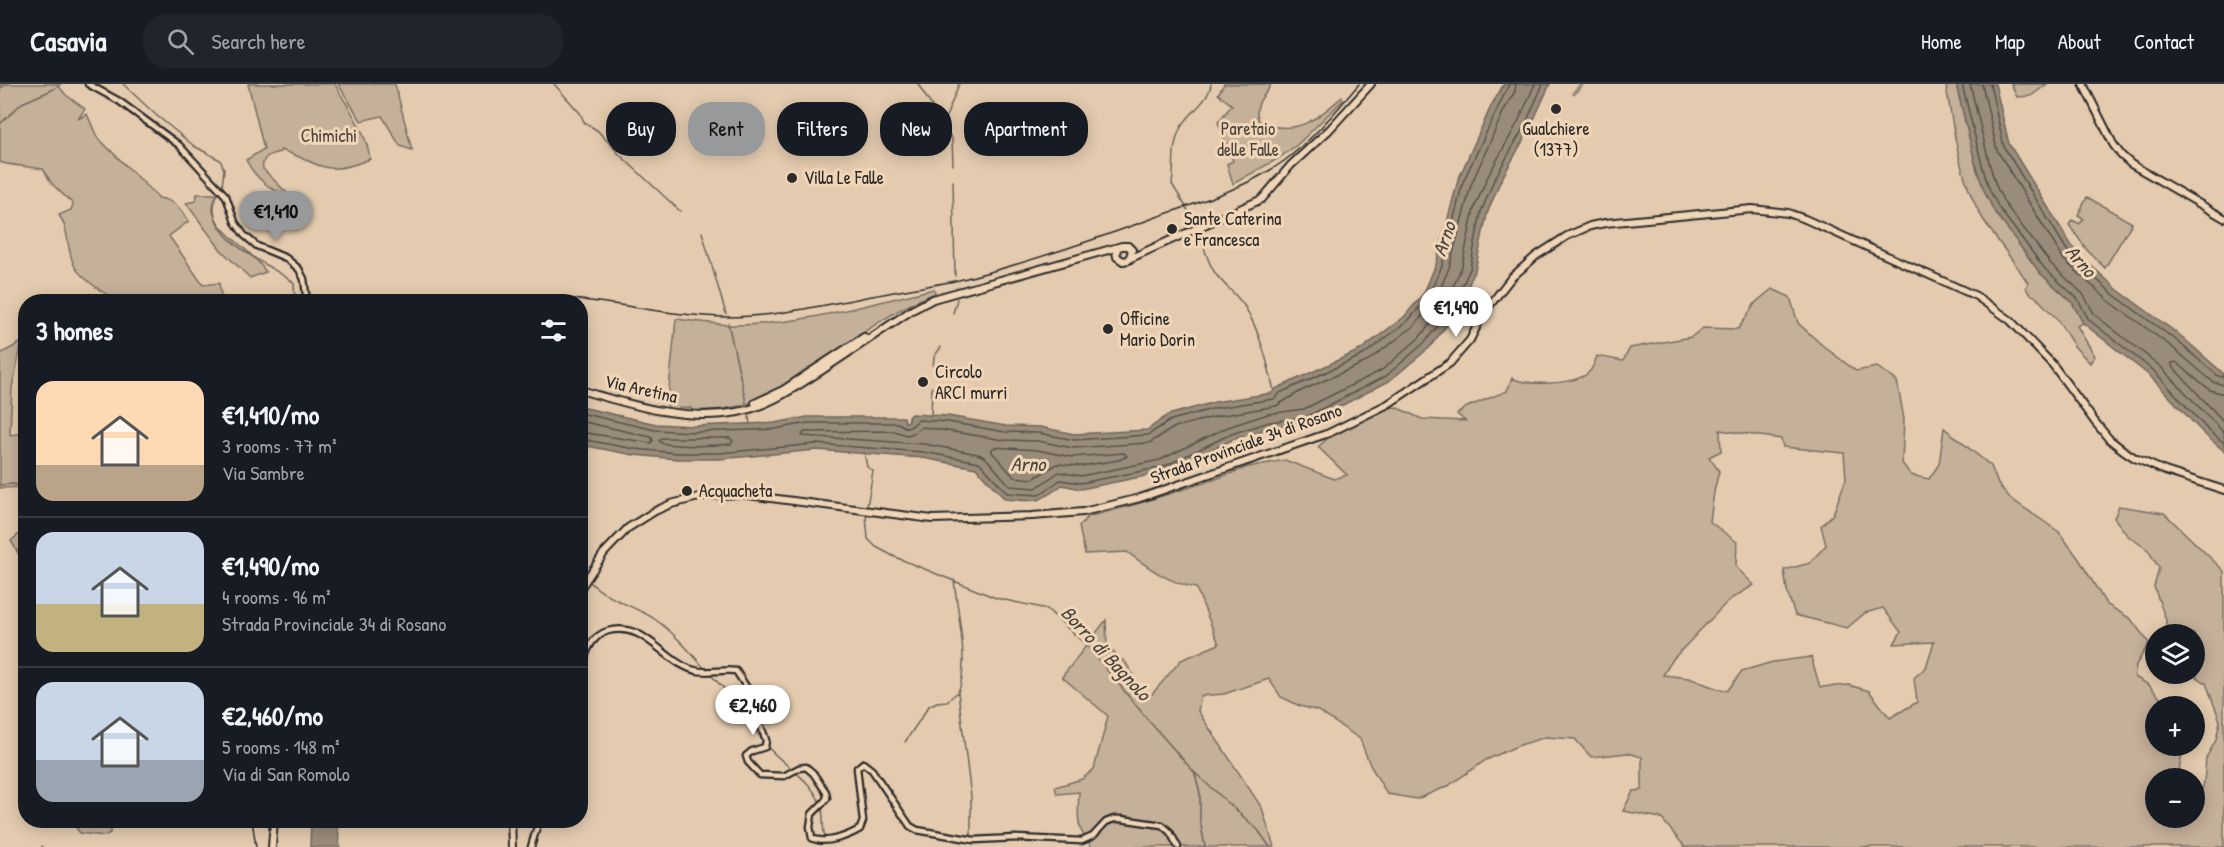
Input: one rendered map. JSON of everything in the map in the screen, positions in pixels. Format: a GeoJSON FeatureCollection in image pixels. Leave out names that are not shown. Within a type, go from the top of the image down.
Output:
{"type":"FeatureCollection","features":[{"type":"Feature","properties":{"kind":"main road"},"geometry":{"type":"LineString","coordinates":[[1099,251],[1105,250],[1122,261],[1262,199],[1291,165],[1329,130],[1371,84]]}},
{"type":"Feature","properties":{"kind":"main road"},"geometry":{"type":"LineString","coordinates":[[2083,84],[2121,155],[2131,164],[2224,218]]}},
{"type":"Feature","properties":{"kind":"main road","name":"Strada Provinciale 34 di Rosano"},"geometry":{"type":"LineString","coordinates":[[588,577],[604,553],[628,528],[663,507],[703,496],[740,494],[932,519],[1083,512],[1140,498],[1329,433],[1388,404],[1450,363],[1470,340],[1484,314],[1510,278],[1536,256],[1590,226],[1752,209],[1788,213],[1805,219],[1976,296],[2010,320],[2053,364],[2095,423],[2123,450],[2165,471],[2224,490]]}},
{"type":"Feature","properties":{"kind":"main road"},"geometry":{"type":"LineString","coordinates":[[718,414],[749,405],[783,390],[892,320],[947,294],[1125,245],[1146,252]]}},
{"type":"Feature","properties":{"kind":"main road"},"geometry":{"type":"LineString","coordinates":[[1116,255],[1119,247]]}},
{"type":"Feature","properties":{"kind":"main road"},"geometry":{"type":"LineString","coordinates":[[1130,248],[1132,252],[1130,258]]}},
{"type":"Feature","properties":{"kind":"main road","name":"Via Aretina"},"geometry":{"type":"LineString","coordinates":[[588,392],[645,409],[684,414],[731,413],[757,407],[784,394],[912,310]]}},
{"type":"Feature","properties":{"kind":"main road"},"geometry":{"type":"LineString","coordinates":[[272,847],[273,828]]}},
{"type":"Feature","properties":{"kind":"main road"},"geometry":{"type":"LineString","coordinates":[[512,828],[512,847]]}},
{"type":"Feature","properties":{"kind":"street"},"geometry":{"type":"LineString","coordinates":[[88,84],[119,101],[174,140],[226,196],[235,222],[244,235],[256,246],[286,258],[299,269],[304,279],[306,294]]}},
{"type":"Feature","properties":{"kind":"street"},"geometry":{"type":"LineString","coordinates":[[588,648],[605,631],[620,628],[632,630],[645,637],[670,657],[694,670],[736,671],[747,688],[766,740],[765,747],[752,751],[746,756],[748,762],[760,775],[784,776],[806,767],[826,792],[827,798],[812,814],[810,827],[812,838],[825,841],[860,829],[863,821],[857,768],[863,763],[872,770],[910,826],[917,830],[974,840],[1017,838],[1083,841],[1093,836],[1106,822],[1121,819],[1162,825],[1170,832],[1178,847]]}},
{"type":"Feature","properties":{"kind":"street"},"geometry":{"type":"LineString","coordinates":[[537,828],[532,844],[537,847]]}},
{"type":"Feature","properties":{"kind":"green space"},"geometry":{"type":"Polygon","coordinates":[[[0,84],[57,84],[66,95],[85,109],[78,119],[87,114],[97,137],[159,198],[174,203],[180,209],[189,221],[169,236],[203,285],[219,283],[221,294],[107,294],[82,276],[72,261],[65,227],[59,215],[71,210],[73,204],[52,184],[43,169],[0,162],[0,84]]]}},
{"type":"Feature","properties":{"kind":"green space","name":"Chimichi"},"geometry":{"type":"Polygon","coordinates":[[[248,84],[335,84],[361,129],[370,159],[342,168],[332,168],[315,164],[281,150],[270,155],[263,162],[263,169],[291,197],[289,199],[264,183],[246,160],[264,149],[248,84]]]}},
{"type":"Feature","properties":{"kind":"green space"},"geometry":{"type":"Polygon","coordinates":[[[338,84],[395,84],[412,150],[400,146],[382,116],[361,121],[338,84]]]}},
{"type":"Feature","properties":{"kind":"green space","name":"Paretaio delle Falle"},"geometry":{"type":"Polygon","coordinates":[[[1224,84],[1271,84],[1259,103],[1257,112],[1262,124],[1279,127],[1299,126],[1325,112],[1342,97],[1343,100],[1298,144],[1279,158],[1233,184],[1227,164],[1233,161],[1218,122],[1232,105],[1218,94],[1224,84]]]}},
{"type":"Feature","properties":{"kind":"green space"},"geometry":{"type":"Polygon","coordinates":[[[1956,84],[1977,170],[2021,246],[2040,273],[2072,302],[2083,323],[2077,326],[2095,356],[2090,363],[2074,346],[2057,319],[2028,292],[2026,287],[2028,283],[1988,227],[1975,204],[1968,188],[1955,137],[1946,86],[1956,84]]]}},
{"type":"Feature","properties":{"kind":"green space"},"geometry":{"type":"Polygon","coordinates":[[[2011,84],[2047,84],[2031,96],[2017,97],[2011,84]]]}},
{"type":"Feature","properties":{"kind":"green space"},"geometry":{"type":"Polygon","coordinates":[[[197,194],[217,194],[213,212],[222,228],[253,256],[266,272],[250,278],[221,250],[186,203],[196,201],[197,194]]]}},
{"type":"Feature","properties":{"kind":"green space"},"geometry":{"type":"Polygon","coordinates":[[[2087,197],[2132,223],[2105,268],[2087,250],[2069,225],[2072,220],[2080,224],[2083,218],[2078,215],[2087,197]]]}},
{"type":"Feature","properties":{"kind":"green space"},"geometry":{"type":"Polygon","coordinates":[[[934,289],[935,293],[901,309],[806,372],[762,398],[726,409],[692,411],[691,408],[667,409],[676,319],[731,325],[781,322],[833,313],[934,289]]]}},
{"type":"Feature","properties":{"kind":"green space"},"geometry":{"type":"Polygon","coordinates":[[[1772,289],[1790,297],[1798,323],[1822,345],[1856,371],[1877,367],[1897,381],[1904,419],[1902,463],[1911,475],[1929,479],[1939,464],[1944,428],[1991,466],[1998,484],[2010,498],[2059,532],[2079,559],[2106,604],[2131,619],[2145,638],[2145,650],[2136,665],[2135,677],[2149,685],[2158,696],[2145,696],[2145,756],[2181,756],[2180,768],[2145,768],[2145,828],[2205,828],[2206,758],[2216,740],[2220,721],[2205,682],[2205,624],[2166,624],[2154,587],[2159,568],[2148,550],[2127,535],[2114,518],[2119,506],[2164,513],[2224,571],[2224,847],[1685,847],[1661,818],[1623,811],[1633,791],[1642,790],[1642,757],[1628,753],[1591,757],[1575,739],[1546,737],[1517,746],[1486,760],[1448,786],[1417,799],[1387,794],[1370,765],[1360,739],[1318,711],[1281,697],[1269,679],[1224,694],[1201,696],[1198,711],[1262,808],[1274,847],[1092,847],[1080,828],[1079,792],[1057,794],[1055,787],[1082,779],[1094,769],[1108,716],[1062,677],[1106,620],[1107,647],[1126,663],[1147,700],[1181,660],[1219,644],[1196,588],[1168,579],[1127,552],[1085,554],[1079,527],[1087,517],[1137,504],[1248,467],[1285,460],[1334,479],[1347,475],[1318,447],[1329,437],[1388,408],[1396,407],[1422,419],[1465,421],[1457,414],[1467,407],[1507,391],[1512,378],[1539,383],[1572,380],[1589,372],[1597,356],[1623,361],[1630,348],[1691,337],[1703,328],[1738,329],[1756,302],[1772,289]],[[1720,430],[1721,451],[1709,457],[1719,471],[1710,522],[1737,542],[1736,567],[1754,585],[1729,600],[1673,659],[1663,675],[1689,678],[1718,689],[1728,690],[1742,671],[1773,662],[1811,657],[1820,687],[1849,685],[1869,691],[1890,718],[1917,702],[1914,678],[1926,667],[1934,642],[1894,644],[1901,632],[1883,608],[1865,613],[1847,628],[1795,615],[1787,591],[1784,570],[1810,563],[1826,545],[1821,526],[1833,514],[1846,479],[1844,453],[1783,447],[1781,439],[1720,430]]]}},
{"type":"Feature","properties":{"kind":"green space"},"geometry":{"type":"Polygon","coordinates":[[[18,344],[18,360],[12,387],[10,435],[18,434],[18,487],[0,488],[0,354],[18,344]]]}},
{"type":"Feature","properties":{"kind":"green space"},"geometry":{"type":"Polygon","coordinates":[[[18,535],[18,553],[11,541],[18,535]]]}},
{"type":"Feature","properties":{"kind":"green space"},"geometry":{"type":"Polygon","coordinates":[[[76,828],[111,828],[110,833],[104,836],[80,833],[76,828]]]}},
{"type":"Feature","properties":{"kind":"water","name":"Arno"},"geometry":{"type":"Polygon","coordinates":[[[1504,84],[1550,84],[1530,128],[1500,182],[1487,214],[1475,270],[1457,312],[1429,348],[1389,381],[1308,423],[1272,427],[1232,440],[1165,472],[1081,489],[1062,485],[1041,499],[1030,501],[1005,499],[976,468],[923,458],[816,450],[719,459],[677,459],[634,455],[588,446],[588,409],[656,424],[693,426],[774,423],[807,417],[904,417],[905,422],[909,421],[908,417],[911,414],[948,416],[1006,426],[1040,427],[1074,434],[1147,430],[1168,415],[1215,402],[1272,393],[1275,389],[1360,350],[1404,317],[1424,293],[1436,264],[1458,180],[1492,104],[1504,84]]]}},
{"type":"Feature","properties":{"kind":"water","name":"Arno"},"geometry":{"type":"Polygon","coordinates":[[[1956,84],[1995,84],[2009,144],[2075,251],[2118,290],[2181,336],[2224,374],[2224,451],[2204,434],[2150,376],[2083,323],[2072,302],[2040,273],[1994,211],[1977,170],[1956,84]]]}},
{"type":"Feature","properties":{"kind":"water"},"geometry":{"type":"Polygon","coordinates":[[[311,828],[338,828],[340,847],[310,847],[311,828]]]}},
{"type":"Feature","properties":{"kind":"waterway"},"geometry":{"type":"LineString","coordinates":[[0,88],[7,84]]}},
{"type":"Feature","properties":{"kind":"waterway"},"geometry":{"type":"LineString","coordinates":[[0,124],[22,103],[61,84]]}},
{"type":"Feature","properties":{"kind":"waterway"},"geometry":{"type":"LineString","coordinates":[[123,84],[194,146],[220,160],[224,169],[222,187]]}},
{"type":"Feature","properties":{"kind":"waterway"},"geometry":{"type":"LineString","coordinates":[[554,84],[580,113],[584,122],[598,131],[620,155],[680,211]]}},
{"type":"Feature","properties":{"kind":"waterway"},"geometry":{"type":"LineString","coordinates":[[918,84],[952,139],[953,165]]}},
{"type":"Feature","properties":{"kind":"waterway"},"geometry":{"type":"LineString","coordinates":[[952,102],[959,84]]}},
{"type":"Feature","properties":{"kind":"waterway"},"geometry":{"type":"LineString","coordinates":[[1197,225],[1172,184],[1174,149],[1180,129],[1202,102],[1211,84]]}},
{"type":"Feature","properties":{"kind":"waterway"},"geometry":{"type":"LineString","coordinates":[[1574,93],[1582,84]]}},
{"type":"Feature","properties":{"kind":"waterway"},"geometry":{"type":"LineString","coordinates":[[953,181],[955,276]]}},
{"type":"Feature","properties":{"kind":"waterway"},"geometry":{"type":"LineString","coordinates":[[219,191],[214,207],[217,221],[225,234],[253,257],[294,283],[295,294]]}},
{"type":"Feature","properties":{"kind":"waterway"},"geometry":{"type":"LineString","coordinates":[[1198,230],[1212,268],[1242,302],[1255,327],[1274,391]]}},
{"type":"Feature","properties":{"kind":"waterway"},"geometry":{"type":"LineString","coordinates":[[702,232],[726,314]]}},
{"type":"Feature","properties":{"kind":"waterway"},"geometry":{"type":"LineString","coordinates":[[953,313],[957,299]]}},
{"type":"Feature","properties":{"kind":"waterway"},"geometry":{"type":"LineString","coordinates":[[728,323],[746,402]]}},
{"type":"Feature","properties":{"kind":"waterway"},"geometry":{"type":"LineString","coordinates":[[933,367],[934,357],[941,347]]}},
{"type":"Feature","properties":{"kind":"waterway"},"geometry":{"type":"LineString","coordinates":[[931,416],[932,387]]}},
{"type":"Feature","properties":{"kind":"waterway"},"geometry":{"type":"LineString","coordinates":[[749,417],[750,425]]}},
{"type":"Feature","properties":{"kind":"waterway","name":"Borro di Bagnolo"},"geometry":{"type":"LineString","coordinates":[[864,452],[867,467],[873,471],[867,507]]}},
{"type":"Feature","properties":{"kind":"waterway"},"geometry":{"type":"LineString","coordinates":[[0,485],[18,485]]}},
{"type":"Feature","properties":{"kind":"waterway","name":"Borro di Bagnolo"},"geometry":{"type":"LineString","coordinates":[[866,516],[868,539],[876,547],[895,557],[996,598],[1047,609],[1090,649],[1194,772],[1258,830],[1270,847]]}},
{"type":"Feature","properties":{"kind":"waterway"},"geometry":{"type":"LineString","coordinates":[[954,580],[963,653],[963,668],[958,692],[971,797],[971,837]]}},
{"type":"Feature","properties":{"kind":"waterway"},"geometry":{"type":"LineString","coordinates":[[589,581],[603,593],[645,613],[661,624],[707,671]]}},
{"type":"Feature","properties":{"kind":"waterway"},"geometry":{"type":"LineString","coordinates":[[710,674],[731,696],[763,741]]}},
{"type":"Feature","properties":{"kind":"waterway"},"geometry":{"type":"LineString","coordinates":[[905,742],[929,706],[947,701],[958,692]]}},
{"type":"Feature","properties":{"kind":"waterway"},"geometry":{"type":"LineString","coordinates":[[766,745],[812,789],[822,809],[825,837]]}},
{"type":"Feature","properties":{"kind":"waterway"},"geometry":{"type":"LineString","coordinates":[[1195,774],[1200,793],[1200,820],[1205,847]]}},
{"type":"Feature","properties":{"kind":"railway"},"geometry":{"type":"LineString","coordinates":[[588,301],[667,312],[743,317],[792,311],[959,280],[1008,267],[1203,201],[1253,180],[1284,161],[1305,143],[1359,84]]}},
{"type":"Feature","properties":{"kind":"railway"},"geometry":{"type":"LineString","coordinates":[[253,828],[256,847]]}},
{"type":"Feature","properties":{"kind":"place","name":"Gualchiere (1377)"},"geometry":{"type":"Point","coordinates":[1556,109]}},
{"type":"Feature","properties":{"kind":"place","name":"Villa Le Falle"},"geometry":{"type":"Point","coordinates":[792,178]}},
{"type":"Feature","properties":{"kind":"place","name":"Sante Caterina e Francesca"},"geometry":{"type":"Point","coordinates":[1172,229]}},
{"type":"Feature","properties":{"kind":"place","name":"Officine Mario Dorin"},"geometry":{"type":"Point","coordinates":[1108,329]}},
{"type":"Feature","properties":{"kind":"place","name":"Circolo ARCI murri"},"geometry":{"type":"Point","coordinates":[923,382]}},
{"type":"Feature","properties":{"kind":"place","name":"Acquacheta"},"geometry":{"type":"Point","coordinates":[687,491]}}]}
